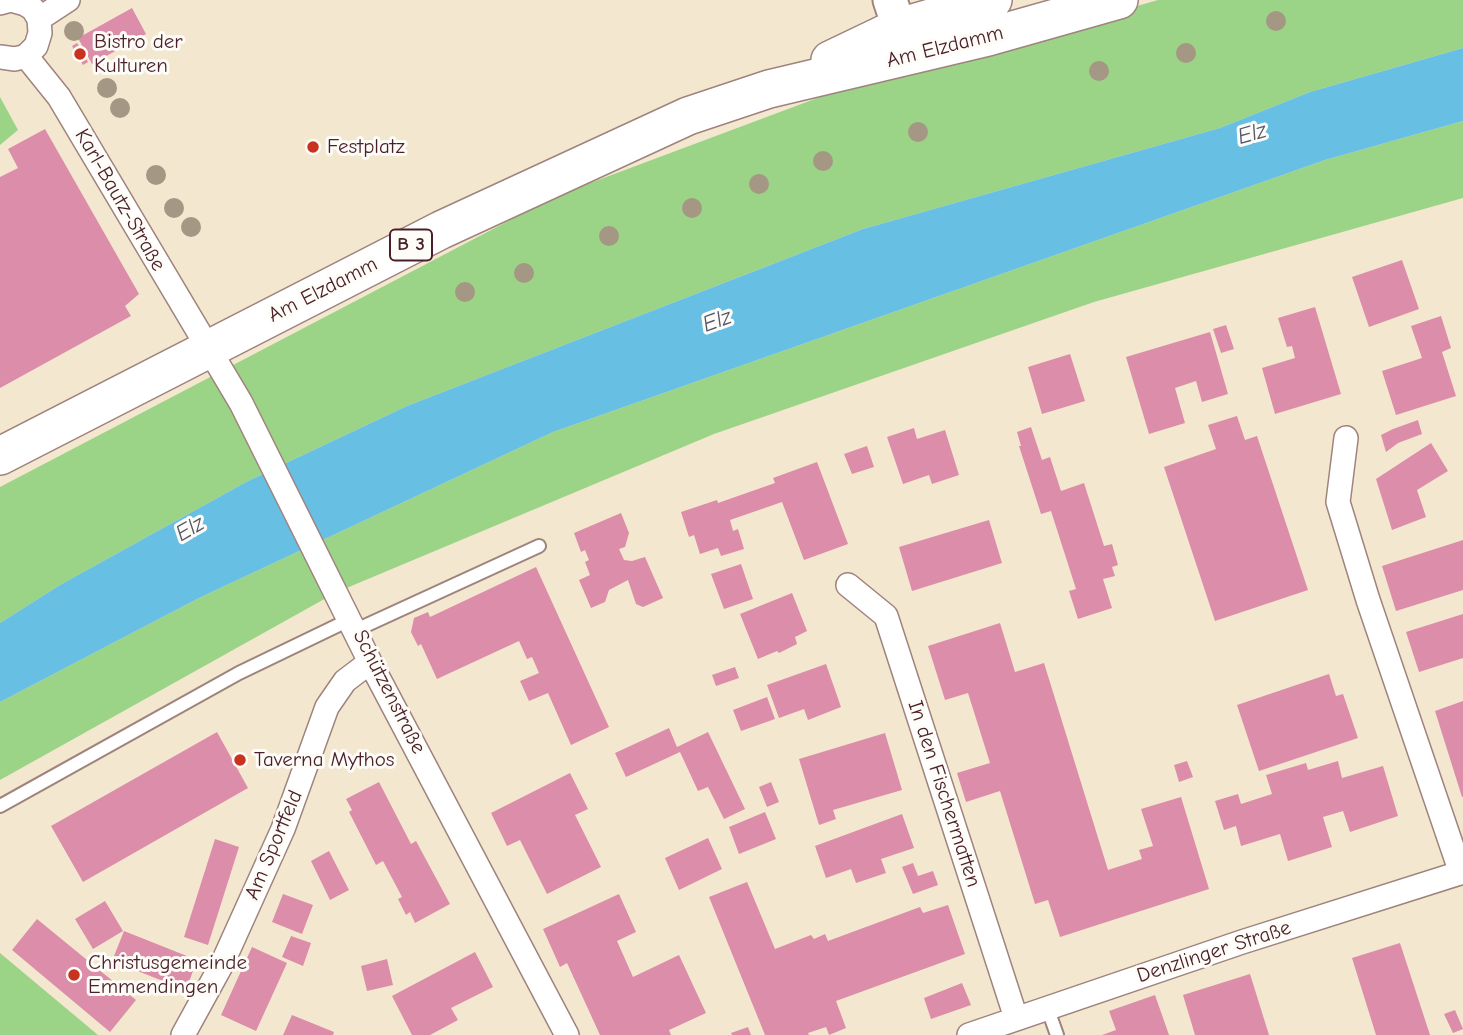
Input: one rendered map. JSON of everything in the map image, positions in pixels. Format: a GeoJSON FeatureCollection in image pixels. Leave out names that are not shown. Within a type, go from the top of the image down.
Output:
{"type":"FeatureCollection","features":[{"type":"Feature","properties":{"kind":"main road","name":"Am Elzdamm"},"geometry":{"type":"LineString","coordinates":[[769,89],[917,22],[993,0]]}},
{"type":"Feature","properties":{"kind":"main road","name":"Am Elzdamm"},"geometry":{"type":"LineString","coordinates":[[0,456],[441,230],[616,147],[688,116],[769,89],[874,65],[917,22],[1119,0]]}},
{"type":"Feature","properties":{"kind":"street"},"geometry":{"type":"LineString","coordinates":[[0,3],[18,0],[33,9],[39,19],[40,33],[36,46],[26,55],[15,59],[0,57]]}},
{"type":"Feature","properties":{"kind":"street"},"geometry":{"type":"LineString","coordinates":[[39,19],[68,0]]}},
{"type":"Feature","properties":{"kind":"street","name":"Karl-Bautz-Straße"},"geometry":{"type":"LineString","coordinates":[[26,55],[59,97],[209,349]]}},
{"type":"Feature","properties":{"kind":"street","name":"Schützenstraße"},"geometry":{"type":"LineString","coordinates":[[209,349],[242,403],[370,662],[567,1035]]}},
{"type":"Feature","properties":{"kind":"street","name":"Denzlinger Straße"},"geometry":{"type":"LineString","coordinates":[[968,1035],[1242,942],[1462,873],[1372,612],[1338,502],[1346,438]]}},
{"type":"Feature","properties":{"kind":"street","name":"In den Fischermatten"},"geometry":{"type":"LineString","coordinates":[[848,585],[886,616],[1016,1018]]}},
{"type":"Feature","properties":{"kind":"street","name":"Am Sportfeld"},"geometry":{"type":"LineString","coordinates":[[183,1035],[222,964],[283,829],[327,707],[345,681],[370,662]]}},
{"type":"Feature","properties":{"kind":"lane"},"geometry":{"type":"LineString","coordinates":[[0,806],[239,673],[540,546]]}},
{"type":"Feature","properties":{"kind":"lane"},"geometry":{"type":"LineString","coordinates":[[1047,1007],[1057,1035]]}},
{"type":"Feature","properties":{"kind":"green space"},"geometry":{"type":"Polygon","coordinates":[[[1158,0],[1463,0],[1463,48],[1310,92],[1220,128],[863,229],[407,406],[248,481],[60,585],[0,623],[0,487],[558,195],[820,97],[1158,0]]]}},
{"type":"Feature","properties":{"kind":"green space"},"geometry":{"type":"Polygon","coordinates":[[[0,97],[18,130],[0,145],[0,97]]]}},
{"type":"Feature","properties":{"kind":"green space"},"geometry":{"type":"Polygon","coordinates":[[[1463,121],[1463,198],[1094,302],[714,434],[337,592],[0,780],[0,702],[199,598],[553,432],[1325,160],[1463,121]]]}},
{"type":"Feature","properties":{"kind":"green space"},"geometry":{"type":"Polygon","coordinates":[[[0,953],[98,1035],[0,1035],[0,953]]]}},
{"type":"Feature","properties":{"kind":"water","name":"Elz"},"geometry":{"type":"Polygon","coordinates":[[[1463,48],[1463,121],[1325,160],[553,432],[199,598],[0,702],[0,623],[60,585],[248,481],[407,406],[863,229],[1220,128],[1310,92],[1463,48]]]}},
{"type":"Feature","properties":{"kind":"building"},"geometry":{"type":"Polygon","coordinates":[[[132,8],[146,34],[92,64],[78,38],[132,8]]]}},
{"type":"Feature","properties":{"kind":"building","name":"Bistro der Kulturen"},"geometry":{"type":"Polygon","coordinates":[[[77,43],[88,62],[83,65],[72,46],[77,43]]]}},
{"type":"Feature","properties":{"kind":"building"},"geometry":{"type":"Polygon","coordinates":[[[45,129],[139,294],[125,306],[131,316],[0,388],[0,177],[18,168],[8,149],[45,129]]]}},
{"type":"Feature","properties":{"kind":"building"},"geometry":{"type":"Polygon","coordinates":[[[1402,260],[1419,309],[1369,327],[1352,277],[1402,260]]]}},
{"type":"Feature","properties":{"kind":"building"},"geometry":{"type":"Polygon","coordinates":[[[1315,307],[1341,394],[1275,414],[1262,368],[1295,358],[1292,346],[1287,347],[1278,318],[1315,307]]]}},
{"type":"Feature","properties":{"kind":"building"},"geometry":{"type":"Polygon","coordinates":[[[1441,316],[1451,348],[1442,352],[1456,396],[1396,415],[1382,371],[1422,358],[1411,326],[1441,316]]]}},
{"type":"Feature","properties":{"kind":"building"},"geometry":{"type":"Polygon","coordinates":[[[1226,325],[1234,349],[1221,353],[1213,329],[1226,325]]]}},
{"type":"Feature","properties":{"kind":"building"},"geometry":{"type":"Polygon","coordinates":[[[1210,332],[1228,394],[1202,402],[1196,381],[1175,388],[1185,423],[1149,434],[1126,357],[1210,332]]]}},
{"type":"Feature","properties":{"kind":"building"},"geometry":{"type":"Polygon","coordinates":[[[1070,354],[1085,401],[1042,414],[1028,367],[1070,354]]]}},
{"type":"Feature","properties":{"kind":"building"},"geometry":{"type":"Polygon","coordinates":[[[1237,416],[1245,440],[1257,436],[1308,590],[1215,621],[1164,467],[1216,449],[1208,425],[1237,416]]]}},
{"type":"Feature","properties":{"kind":"building"},"geometry":{"type":"Polygon","coordinates":[[[1418,420],[1422,434],[1398,443],[1386,452],[1381,435],[1418,420]]]}},
{"type":"Feature","properties":{"kind":"building"},"geometry":{"type":"Polygon","coordinates":[[[1031,427],[1042,460],[1050,457],[1061,491],[1084,483],[1104,546],[1112,544],[1118,565],[1112,567],[1115,576],[1103,579],[1112,608],[1078,619],[1069,591],[1076,589],[1051,511],[1041,514],[1019,446],[1017,432],[1031,427]]]}},
{"type":"Feature","properties":{"kind":"building"},"geometry":{"type":"Polygon","coordinates":[[[914,428],[917,439],[945,430],[959,475],[932,484],[929,475],[903,484],[887,437],[914,428]]]}},
{"type":"Feature","properties":{"kind":"building"},"geometry":{"type":"Polygon","coordinates":[[[1431,443],[1448,471],[1417,490],[1426,517],[1392,530],[1376,479],[1431,443]]]}},
{"type":"Feature","properties":{"kind":"building"},"geometry":{"type":"Polygon","coordinates":[[[867,446],[874,467],[852,474],[844,454],[867,446]]]}},
{"type":"Feature","properties":{"kind":"building"},"geometry":{"type":"Polygon","coordinates":[[[817,462],[848,544],[804,560],[782,502],[730,520],[733,531],[738,529],[744,549],[721,556],[718,548],[700,554],[694,535],[689,537],[681,512],[717,500],[718,503],[775,483],[773,478],[817,462]]]}},
{"type":"Feature","properties":{"kind":"building"},"geometry":{"type":"Polygon","coordinates":[[[621,513],[629,533],[625,547],[619,549],[624,560],[632,561],[645,557],[663,598],[643,607],[636,604],[628,580],[609,590],[605,602],[591,608],[579,580],[590,575],[585,562],[589,560],[585,550],[581,552],[574,533],[621,513]]]}},
{"type":"Feature","properties":{"kind":"building"},"geometry":{"type":"Polygon","coordinates":[[[989,520],[1002,563],[912,591],[899,547],[989,520]]]}},
{"type":"Feature","properties":{"kind":"building"},"geometry":{"type":"Polygon","coordinates":[[[1463,540],[1463,590],[1396,611],[1382,566],[1463,540]]]}},
{"type":"Feature","properties":{"kind":"building"},"geometry":{"type":"Polygon","coordinates":[[[741,564],[753,599],[724,609],[711,574],[741,564]]]}},
{"type":"Feature","properties":{"kind":"building"},"geometry":{"type":"Polygon","coordinates":[[[536,567],[609,727],[571,745],[548,693],[529,701],[520,681],[539,673],[532,657],[527,659],[519,641],[437,679],[421,644],[418,646],[411,632],[414,618],[428,612],[430,617],[536,567]]]}},
{"type":"Feature","properties":{"kind":"building"},"geometry":{"type":"Polygon","coordinates":[[[792,593],[807,631],[795,637],[797,644],[758,659],[740,614],[792,593]]]}},
{"type":"Feature","properties":{"kind":"building"},"geometry":{"type":"Polygon","coordinates":[[[1463,614],[1463,658],[1419,672],[1406,632],[1463,614]]]}},
{"type":"Feature","properties":{"kind":"building"},"geometry":{"type":"Polygon","coordinates":[[[1000,623],[1015,672],[1044,663],[1108,870],[1142,859],[1139,850],[1153,846],[1141,809],[1181,797],[1209,889],[1060,937],[1048,900],[1035,904],[1000,791],[966,802],[957,773],[990,763],[968,693],[945,700],[928,646],[1000,623]]]}},
{"type":"Feature","properties":{"kind":"building"},"geometry":{"type":"Polygon","coordinates":[[[826,664],[841,707],[808,720],[804,709],[779,718],[767,685],[826,664]]]}},
{"type":"Feature","properties":{"kind":"building"},"geometry":{"type":"Polygon","coordinates":[[[735,667],[739,678],[716,686],[712,675],[735,667]]]}},
{"type":"Feature","properties":{"kind":"building"},"geometry":{"type":"Polygon","coordinates":[[[1329,674],[1336,696],[1343,694],[1358,738],[1259,771],[1237,705],[1329,674]]]}},
{"type":"Feature","properties":{"kind":"building"},"geometry":{"type":"Polygon","coordinates":[[[767,697],[775,719],[741,731],[733,710],[767,697]]]}},
{"type":"Feature","properties":{"kind":"building"},"geometry":{"type":"Polygon","coordinates":[[[1463,701],[1463,797],[1462,797],[1435,711],[1463,701]]]}},
{"type":"Feature","properties":{"kind":"building"},"geometry":{"type":"Polygon","coordinates":[[[669,728],[677,747],[708,732],[745,809],[724,819],[708,787],[698,791],[680,752],[626,777],[615,753],[669,728]]]}},
{"type":"Feature","properties":{"kind":"building"},"geometry":{"type":"Polygon","coordinates":[[[217,732],[248,788],[83,882],[51,826],[217,732]]]}},
{"type":"Feature","properties":{"kind":"building"},"geometry":{"type":"Polygon","coordinates":[[[885,733],[902,790],[833,810],[836,819],[819,825],[799,759],[885,733]]]}},
{"type":"Feature","properties":{"kind":"building"},"geometry":{"type":"Polygon","coordinates":[[[1187,761],[1193,777],[1179,782],[1174,765],[1187,761]]]}},
{"type":"Feature","properties":{"kind":"building"},"geometry":{"type":"Polygon","coordinates":[[[1338,761],[1342,778],[1383,766],[1398,816],[1350,832],[1343,811],[1323,817],[1332,847],[1288,861],[1280,834],[1241,846],[1236,826],[1224,830],[1215,801],[1238,794],[1241,804],[1272,794],[1266,775],[1306,763],[1308,770],[1338,761]]]}},
{"type":"Feature","properties":{"kind":"building"},"geometry":{"type":"Polygon","coordinates":[[[570,773],[588,809],[575,815],[601,867],[547,894],[520,840],[507,846],[491,813],[570,773]]]}},
{"type":"Feature","properties":{"kind":"building"},"geometry":{"type":"Polygon","coordinates":[[[379,782],[411,844],[416,841],[450,904],[415,923],[410,912],[406,915],[398,899],[402,897],[383,861],[376,865],[349,812],[352,810],[346,799],[379,782]]]}},
{"type":"Feature","properties":{"kind":"building"},"geometry":{"type":"Polygon","coordinates":[[[771,782],[779,802],[767,807],[759,787],[771,782]]]}},
{"type":"Feature","properties":{"kind":"building"},"geometry":{"type":"Polygon","coordinates":[[[765,812],[776,839],[739,854],[729,827],[765,812]]]}},
{"type":"Feature","properties":{"kind":"building"},"geometry":{"type":"Polygon","coordinates":[[[902,814],[914,848],[881,859],[886,873],[856,883],[851,869],[826,878],[815,846],[902,814]]]}},
{"type":"Feature","properties":{"kind":"building"},"geometry":{"type":"Polygon","coordinates":[[[708,838],[722,869],[679,890],[665,858],[708,838]]]}},
{"type":"Feature","properties":{"kind":"building"},"geometry":{"type":"Polygon","coordinates":[[[215,839],[239,847],[208,945],[184,937],[215,839]]]}},
{"type":"Feature","properties":{"kind":"building"},"geometry":{"type":"Polygon","coordinates":[[[329,851],[349,890],[330,900],[311,861],[329,851]]]}},
{"type":"Feature","properties":{"kind":"building"},"geometry":{"type":"Polygon","coordinates":[[[913,863],[918,876],[933,871],[938,885],[913,894],[902,867],[913,863]]]}},
{"type":"Feature","properties":{"kind":"building"},"geometry":{"type":"Polygon","coordinates":[[[747,882],[775,949],[811,935],[814,939],[825,934],[828,941],[920,907],[923,913],[948,905],[965,954],[836,1001],[846,1028],[829,1035],[826,1027],[808,1033],[809,1035],[765,1035],[709,897],[747,882]]]}},
{"type":"Feature","properties":{"kind":"building"},"geometry":{"type":"Polygon","coordinates":[[[283,894],[313,905],[302,934],[272,922],[283,894]]]}},
{"type":"Feature","properties":{"kind":"building"},"geometry":{"type":"Polygon","coordinates":[[[619,894],[636,932],[617,941],[633,977],[679,955],[706,1013],[669,1030],[671,1035],[600,1035],[567,963],[560,967],[543,929],[619,894]]]}},
{"type":"Feature","properties":{"kind":"building"},"geometry":{"type":"Polygon","coordinates":[[[105,901],[123,931],[93,949],[75,919],[105,901]]]}},
{"type":"Feature","properties":{"kind":"building","name":"Christusgemeinde Emmendingen"},"geometry":{"type":"Polygon","coordinates":[[[37,919],[136,1000],[110,1032],[12,950],[37,919]]]}},
{"type":"Feature","properties":{"kind":"building"},"geometry":{"type":"Polygon","coordinates":[[[124,931],[197,960],[186,990],[112,961],[124,931]]]}},
{"type":"Feature","properties":{"kind":"building"},"geometry":{"type":"Polygon","coordinates":[[[291,936],[311,943],[303,966],[282,957],[291,936]]]}},
{"type":"Feature","properties":{"kind":"building"},"geometry":{"type":"Polygon","coordinates":[[[1400,943],[1430,1035],[1376,1035],[1352,958],[1400,943]]]}},
{"type":"Feature","properties":{"kind":"building"},"geometry":{"type":"Polygon","coordinates":[[[252,947],[287,963],[256,1031],[221,1015],[252,947]]]}},
{"type":"Feature","properties":{"kind":"building"},"geometry":{"type":"Polygon","coordinates":[[[475,952],[493,987],[451,1008],[458,1020],[430,1035],[412,1035],[392,996],[475,952]]]}},
{"type":"Feature","properties":{"kind":"building"},"geometry":{"type":"Polygon","coordinates":[[[387,959],[393,985],[367,991],[361,966],[387,959]]]}},
{"type":"Feature","properties":{"kind":"building"},"geometry":{"type":"Polygon","coordinates":[[[1250,974],[1269,1035],[1195,1035],[1183,995],[1250,974]]]}},
{"type":"Feature","properties":{"kind":"building"},"geometry":{"type":"Polygon","coordinates":[[[962,983],[971,1005],[931,1019],[924,998],[962,983]]]}},
{"type":"Feature","properties":{"kind":"building"},"geometry":{"type":"Polygon","coordinates":[[[1155,995],[1169,1035],[1102,1035],[1116,1030],[1109,1011],[1155,995]]]}},
{"type":"Feature","properties":{"kind":"building"},"geometry":{"type":"Polygon","coordinates":[[[1455,1010],[1463,1029],[1453,1033],[1444,1014],[1455,1010]]]}},
{"type":"Feature","properties":{"kind":"building"},"geometry":{"type":"Polygon","coordinates":[[[292,1015],[334,1032],[333,1035],[283,1035],[292,1015]]]}},
{"type":"Feature","properties":{"kind":"building"},"geometry":{"type":"Polygon","coordinates":[[[748,1027],[751,1035],[731,1033],[748,1027]]]}},
{"type":"Feature","properties":{"kind":"place","name":"Bistro der Kulturen"},"geometry":{"type":"Point","coordinates":[80,54]}},
{"type":"Feature","properties":{"kind":"place","name":"Festplatz"},"geometry":{"type":"Point","coordinates":[313,147]}},
{"type":"Feature","properties":{"kind":"place","name":"Taverna Mythos"},"geometry":{"type":"Point","coordinates":[240,760]}},
{"type":"Feature","properties":{"kind":"place","name":"Christusgemeinde Emmendingen"},"geometry":{"type":"Point","coordinates":[74,975]}}]}
